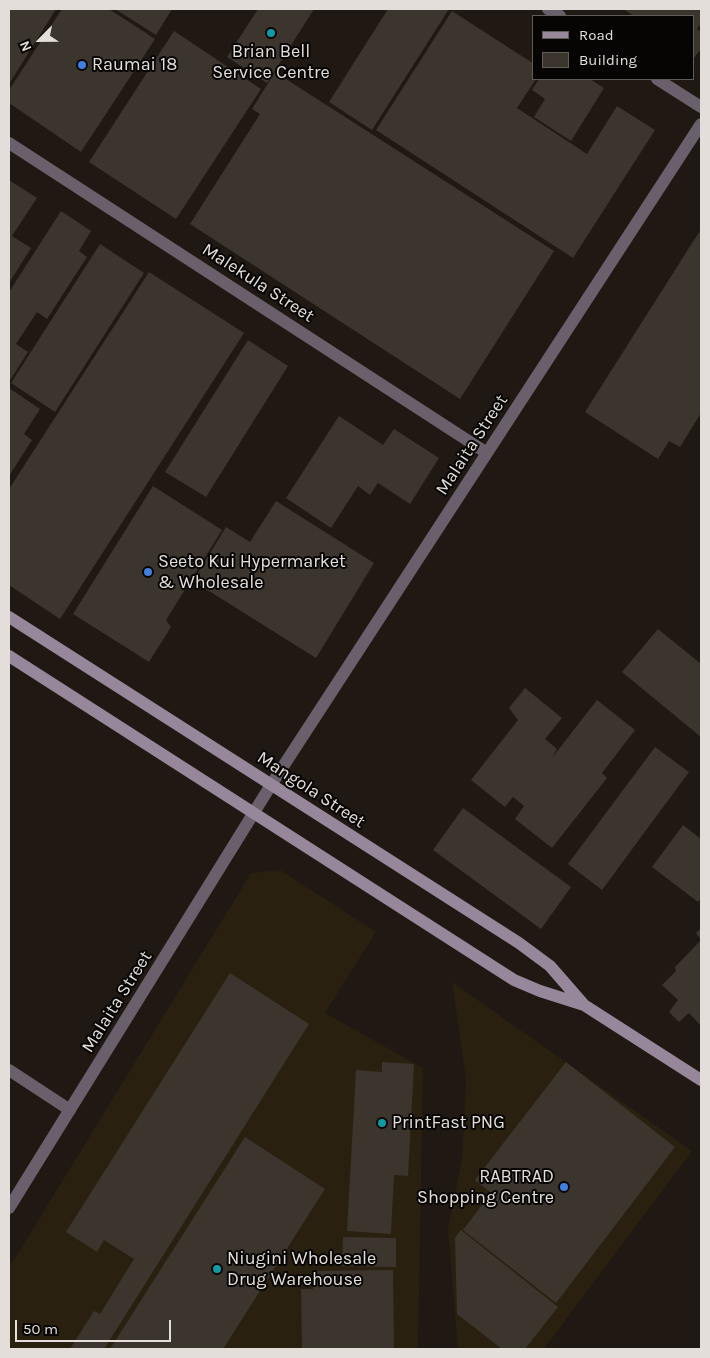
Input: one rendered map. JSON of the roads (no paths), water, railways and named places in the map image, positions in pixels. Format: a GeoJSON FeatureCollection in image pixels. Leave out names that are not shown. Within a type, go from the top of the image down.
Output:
{"type":"FeatureCollection","features":[{"type":"Feature","properties":{"kind":"main road","name":"Mangola Street"},"geometry":{"type":"LineString","coordinates":[[9,617],[519,943],[550,966],[584,1005]]}},
{"type":"Feature","properties":{"kind":"main road","name":"Mangola Street"},"geometry":{"type":"LineString","coordinates":[[9,656],[514,980],[540,991],[584,1005],[701,1080]]}},
{"type":"Feature","properties":{"kind":"street"},"geometry":{"type":"LineString","coordinates":[[659,80],[701,107]]}},
{"type":"Feature","properties":{"kind":"street","name":"Malaita Street"},"geometry":{"type":"LineString","coordinates":[[9,1208],[271,785],[701,124]]}},
{"type":"Feature","properties":{"kind":"street","name":"Malekula Street"},"geometry":{"type":"LineString","coordinates":[[9,143],[487,453]]}},
{"type":"Feature","properties":{"kind":"street"},"geometry":{"type":"LineString","coordinates":[[9,1070],[70,1110]]}},
{"type":"Feature","properties":{"kind":"place","name":"Brian Bell Service Centre"},"geometry":{"type":"Point","coordinates":[271,33]}},
{"type":"Feature","properties":{"kind":"place","name":"Raumai 18"},"geometry":{"type":"Point","coordinates":[82,65]}},
{"type":"Feature","properties":{"kind":"place","name":"Seeto Kui Hypermarket & Wholesale"},"geometry":{"type":"Point","coordinates":[148,572]}},
{"type":"Feature","properties":{"kind":"place","name":"PrintFast PNG"},"geometry":{"type":"Point","coordinates":[382,1123]}},
{"type":"Feature","properties":{"kind":"place","name":"RABTRAD Shopping Centre"},"geometry":{"type":"Point","coordinates":[564,1187]}},
{"type":"Feature","properties":{"kind":"place","name":"Niugini Wholesale Drug Warehouse"},"geometry":{"type":"Point","coordinates":[217,1269]}}]}
